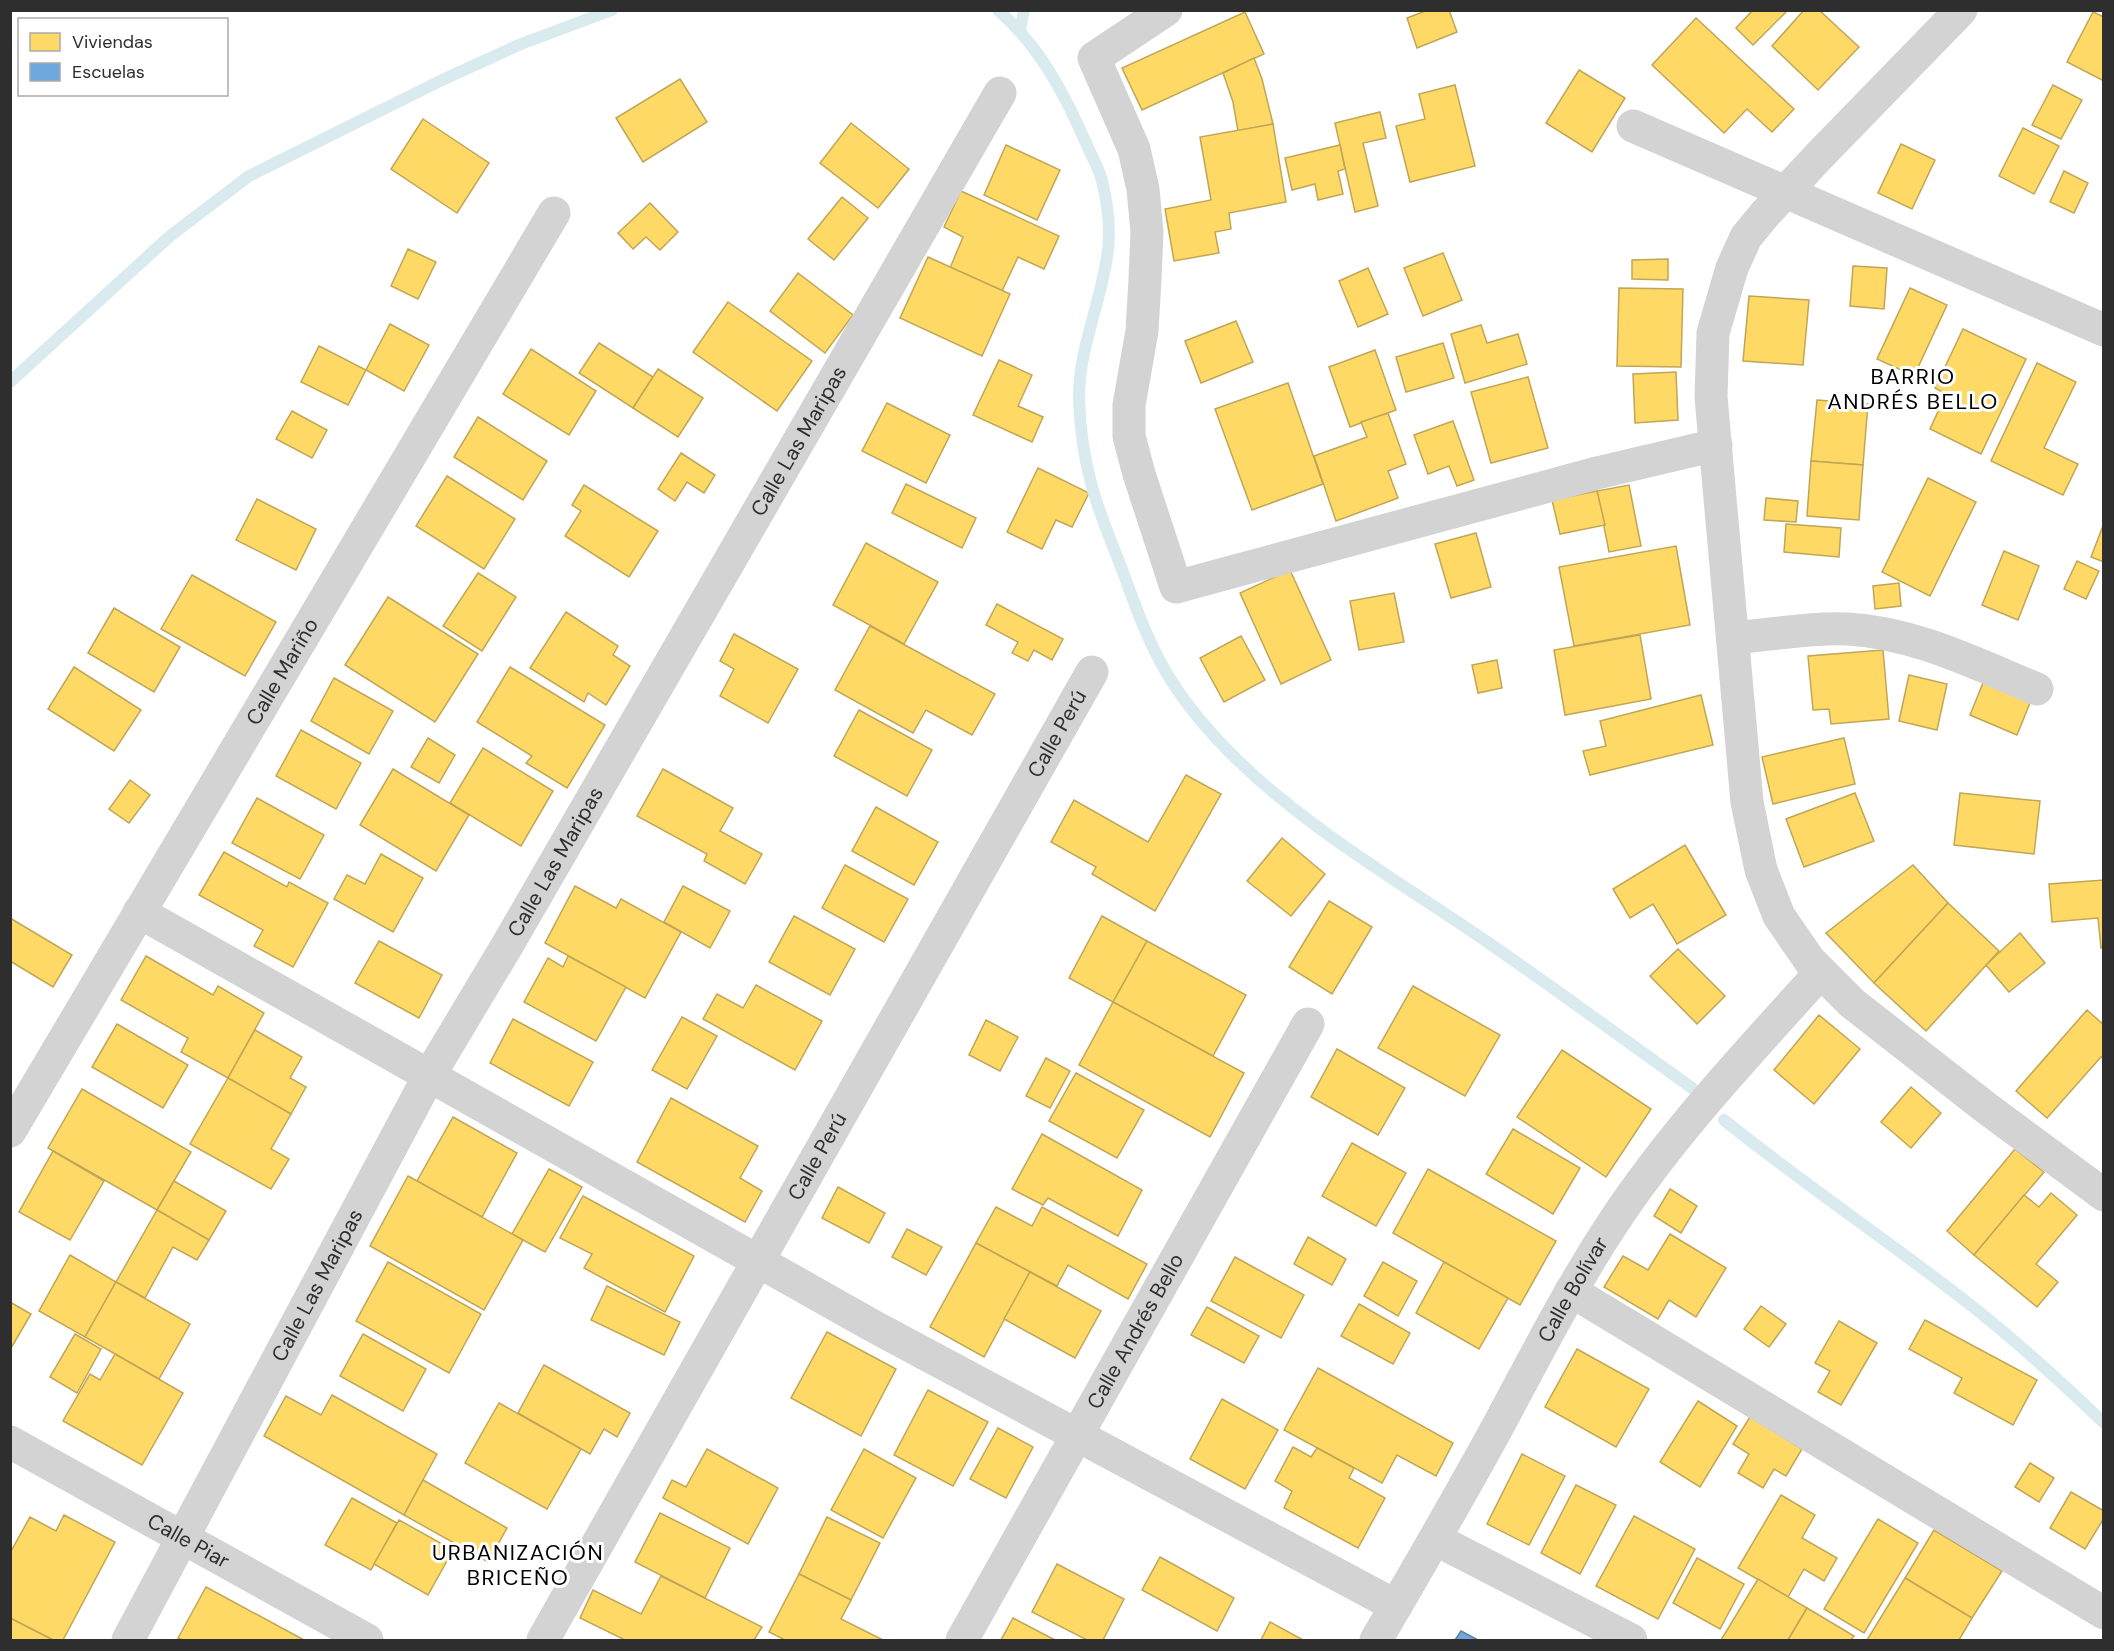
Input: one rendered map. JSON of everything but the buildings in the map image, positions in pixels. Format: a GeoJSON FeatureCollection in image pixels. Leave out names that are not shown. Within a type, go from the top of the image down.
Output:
{"type":"FeatureCollection","features":[{"type":"Feature","properties":{"kind":"street"},"geometry":{"type":"LineString","coordinates":[[1166,10],[1094,58],[1134,149],[1143,189],[1147,232],[1146,279],[1142,331],[1129,405],[1129,436],[1176,587],[1598,473],[1716,445]]}},
{"type":"Feature","properties":{"kind":"street"},"geometry":{"type":"LineString","coordinates":[[1961,10],[1785,192],[1746,237],[1731,268],[1722,297],[1713,333],[1711,397],[1747,802],[1761,870],[1779,916],[1810,961],[1852,1003],[2103,1196]]}},
{"type":"Feature","properties":{"kind":"street","name":"Calle Las Maripas"},"geometry":{"type":"LineString","coordinates":[[128,1641],[429,1076],[508,944],[1000,93]]}},
{"type":"Feature","properties":{"kind":"street"},"geometry":{"type":"LineString","coordinates":[[1632,126],[2103,330]]}},
{"type":"Feature","properties":{"kind":"street","name":"Calle Mariño"},"geometry":{"type":"LineString","coordinates":[[10,1131],[554,213]]}},
{"type":"Feature","properties":{"kind":"street"},"geometry":{"type":"LineString","coordinates":[[1733,638],[1847,629],[1878,633],[1907,638],[1945,651],[2037,689]]}},
{"type":"Feature","properties":{"kind":"street","name":"Calle Perú"},"geometry":{"type":"LineString","coordinates":[[543,1641],[1092,672]]}},
{"type":"Feature","properties":{"kind":"street"},"geometry":{"type":"LineString","coordinates":[[139,912],[873,1326],[1396,1606]]}},
{"type":"Feature","properties":{"kind":"street","name":"Calle Bolívar"},"geometry":{"type":"LineString","coordinates":[[1377,1641],[1571,1291],[1613,1223],[1660,1157],[1715,1089],[1821,972]]}},
{"type":"Feature","properties":{"kind":"street","name":"Calle Andrés Bello"},"geometry":{"type":"LineString","coordinates":[[962,1641],[1308,1023]]}},
{"type":"Feature","properties":{"kind":"street"},"geometry":{"type":"LineString","coordinates":[[1571,1291],[2103,1613]]}},
{"type":"Feature","properties":{"kind":"street","name":"Calle Piar"},"geometry":{"type":"LineString","coordinates":[[10,1442],[367,1641]]}},
{"type":"Feature","properties":{"kind":"street"},"geometry":{"type":"LineString","coordinates":[[1435,1539],[1631,1641]]}},
{"type":"Feature","properties":{"kind":"waterway"},"geometry":{"type":"LineString","coordinates":[[10,382],[170,236],[249,176],[440,81],[521,44],[612,10]]}},
{"type":"Feature","properties":{"kind":"waterway"},"geometry":{"type":"LineString","coordinates":[[998,10],[1026,39],[1050,72],[1078,124],[1102,181],[1109,238],[1104,275],[1082,364],[1079,400],[1081,431],[1098,506],[1141,620],[1162,665],[1191,709],[1227,749],[1267,787],[1357,855],[1518,963],[1692,1088]]}},
{"type":"Feature","properties":{"kind":"waterway"},"geometry":{"type":"LineString","coordinates":[[1020,31],[1024,10]]}},
{"type":"Feature","properties":{"kind":"waterway"},"geometry":{"type":"LineString","coordinates":[[1724,1120],[1978,1311],[2033,1357],[2104,1423]]}},
{"type":"Feature","properties":{"kind":"district","name":"BARRIO ANDRÉS BELLO"},"geometry":{"type":"Point","coordinates":[1913,388]}},
{"type":"Feature","properties":{"kind":"district","name":"URBANIZACIÓN BRICEÑO"},"geometry":{"type":"Point","coordinates":[518,1565]}}]}
